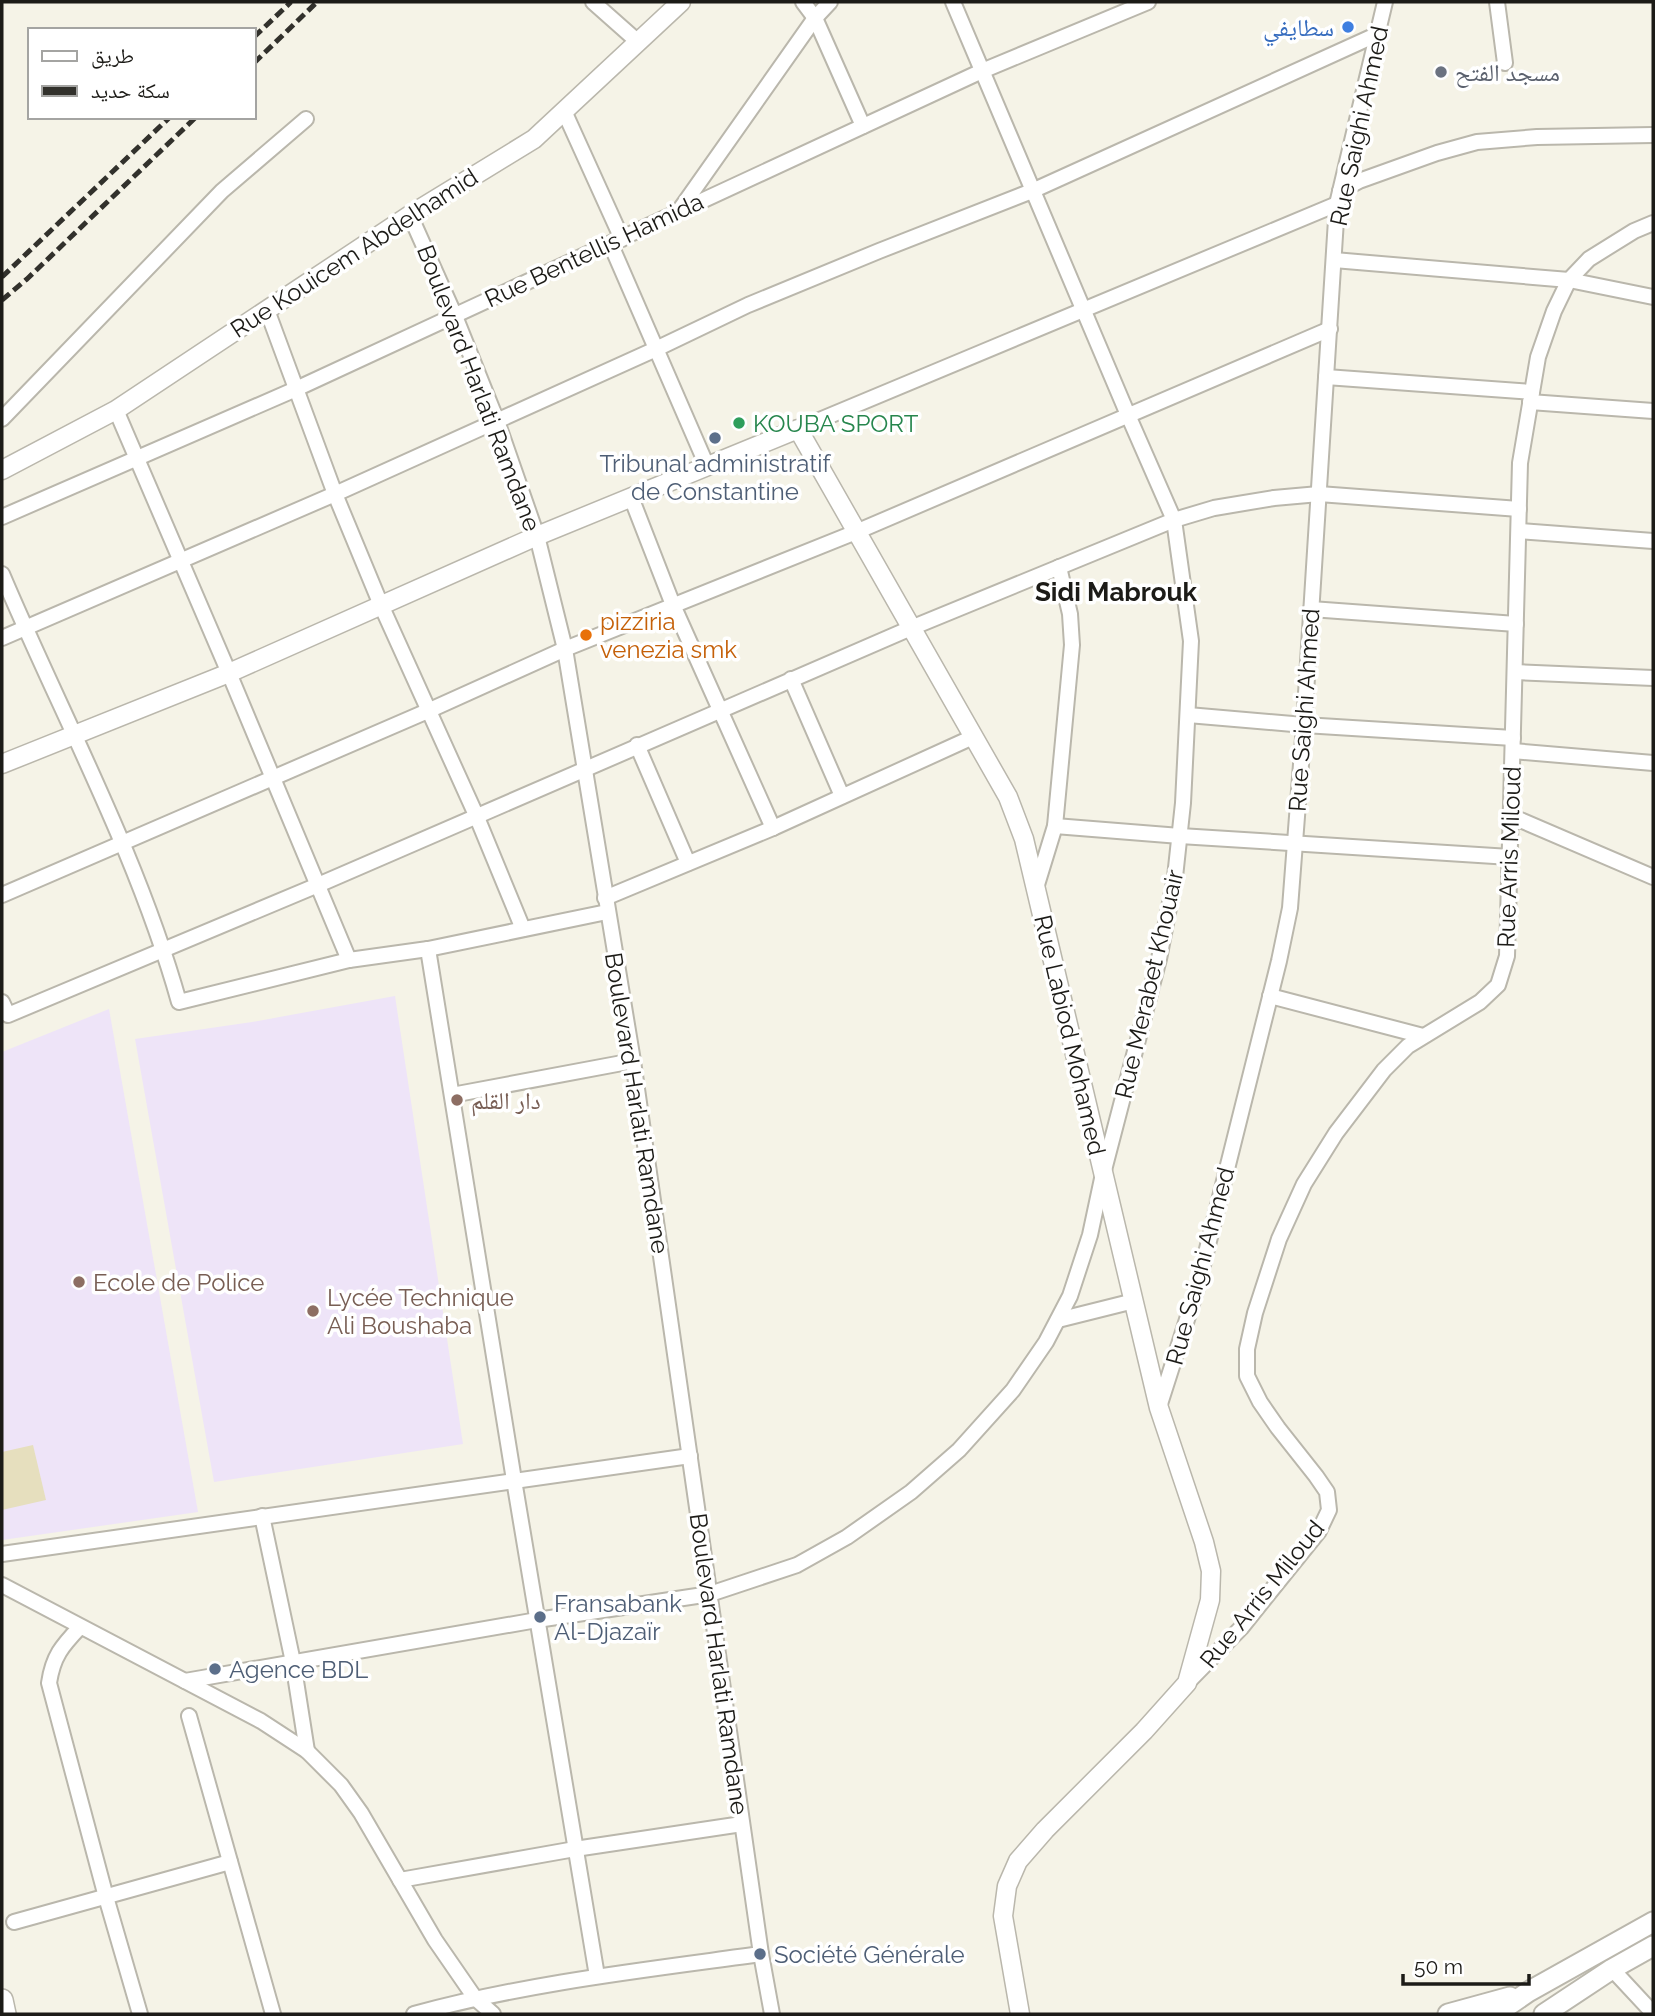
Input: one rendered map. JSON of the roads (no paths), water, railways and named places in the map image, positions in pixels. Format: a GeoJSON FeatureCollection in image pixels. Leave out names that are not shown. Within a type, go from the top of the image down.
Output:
{"type":"FeatureCollection","features":[{"type":"Feature","properties":{"kind":"main road"},"geometry":{"type":"LineString","coordinates":[[1496,2014],[1528,1992],[1653,1922]]}},
{"type":"Feature","properties":{"kind":"main road"},"geometry":{"type":"LineString","coordinates":[[1544,2014],[1612,1969],[1653,1946]]}},
{"type":"Feature","properties":{"kind":"main road"},"geometry":{"type":"LineString","coordinates":[[1448,2014],[1528,1992]]}},
{"type":"Feature","properties":{"kind":"main road"},"geometry":{"type":"LineString","coordinates":[[2,2000],[5,2014]]}},
{"type":"Feature","properties":{"kind":"street"},"geometry":{"type":"LineString","coordinates":[[593,2],[637,41]]}},
{"type":"Feature","properties":{"kind":"street","name":"Rue Kouicem Abdelhamid"},"geometry":{"type":"LineString","coordinates":[[2,470],[116,410],[410,215],[534,139],[681,2]]}},
{"type":"Feature","properties":{"kind":"street"},"geometry":{"type":"LineString","coordinates":[[803,2],[815,18],[863,126]]}},
{"type":"Feature","properties":{"kind":"street"},"geometry":{"type":"LineString","coordinates":[[681,209],[815,18],[830,2]]}},
{"type":"Feature","properties":{"kind":"street","name":"Rue Merabet Khouair"},"geometry":{"type":"LineString","coordinates":[[185,1681],[537,1620],[710,1594],[797,1565],[847,1537],[911,1492],[959,1450],[1013,1390],[1045,1342],[1070,1296],[1090,1235],[1103,1174],[1159,959],[1175,877],[1180,836],[1191,641],[1174,520],[953,2]]}},
{"type":"Feature","properties":{"kind":"street","name":"Rue Bentellis Hamida"},"geometry":{"type":"LineString","coordinates":[[2,517],[296,389],[982,71],[1148,2]]}},
{"type":"Feature","properties":{"kind":"street","name":"Rue Saighi Ahmed"},"geometry":{"type":"LineString","coordinates":[[1159,1408],[1198,1285],[1290,908],[1338,197],[1385,2]]}},
{"type":"Feature","properties":{"kind":"street"},"geometry":{"type":"LineString","coordinates":[[1497,2],[1505,63]]}},
{"type":"Feature","properties":{"kind":"street"},"geometry":{"type":"LineString","coordinates":[[2,638],[335,494],[748,305],[1032,191],[1378,34]]}},
{"type":"Feature","properties":{"kind":"street"},"geometry":{"type":"LineString","coordinates":[[564,111],[617,242],[656,349],[706,466]]}},
{"type":"Feature","properties":{"kind":"street"},"geometry":{"type":"LineString","coordinates":[[2,419],[222,191],[306,119]]}},
{"type":"Feature","properties":{"kind":"street"},"geometry":{"type":"LineString","coordinates":[[2,764],[229,673],[537,536],[1084,310],[1338,197],[1359,181],[1437,153],[1477,142],[1537,137],[1653,135]]}},
{"type":"Feature","properties":{"kind":"street","name":"Boulevard Harlati Ramdane"},"geometry":{"type":"LineString","coordinates":[[410,215],[455,316],[496,421],[537,536],[565,649],[632,1061],[761,1954],[772,2014]]}},
{"type":"Feature","properties":{"kind":"street","name":"Rue Arris Miloud"},"geometry":{"type":"LineString","coordinates":[[1020,2014],[1003,1916],[1007,1886],[1018,1861],[1241,1628],[1320,1531],[1329,1510],[1327,1492],[1278,1428],[1247,1376],[1247,1349],[1255,1314],[1279,1239],[1304,1184],[1336,1133],[1384,1070],[1408,1046],[1480,1002],[1498,985],[1507,956],[1520,463],[1538,357],[1554,311],[1569,280],[1589,259],[1634,231],[1653,223]]}},
{"type":"Feature","properties":{"kind":"street"},"geometry":{"type":"LineString","coordinates":[[1334,260],[1569,280],[1653,297]]}},
{"type":"Feature","properties":{"kind":"street"},"geometry":{"type":"LineString","coordinates":[[267,310],[335,494],[523,929]]}},
{"type":"Feature","properties":{"kind":"street"},"geometry":{"type":"LineString","coordinates":[[2,895],[565,649],[856,532],[1330,329]]}},
{"type":"Feature","properties":{"kind":"street"},"geometry":{"type":"LineString","coordinates":[[1326,377],[1653,411]]}},
{"type":"Feature","properties":{"kind":"street"},"geometry":{"type":"LineString","coordinates":[[116,410],[349,960]]}},
{"type":"Feature","properties":{"kind":"street","name":"Rue Labiod Mohamed"},"geometry":{"type":"LineString","coordinates":[[798,429],[1008,797],[1024,839],[1159,1408],[1212,1571],[1210,1600],[1187,1683]]}},
{"type":"Feature","properties":{"kind":"street"},"geometry":{"type":"LineString","coordinates":[[2,1002],[8,1015],[318,885],[911,628],[1174,520],[1214,508],[1319,494],[1519,509]]}},
{"type":"Feature","properties":{"kind":"street"},"geometry":{"type":"LineString","coordinates":[[631,497],[673,605],[773,828]]}},
{"type":"Feature","properties":{"kind":"street"},"geometry":{"type":"LineString","coordinates":[[1518,531],[1653,541]]}},
{"type":"Feature","properties":{"kind":"street"},"geometry":{"type":"LineString","coordinates":[[1036,888],[1055,826],[1072,645],[1070,614],[1059,567]]}},
{"type":"Feature","properties":{"kind":"street"},"geometry":{"type":"LineString","coordinates":[[2,574],[121,842],[164,949],[179,1002],[349,960],[428,949],[523,929],[606,905],[688,863],[773,828],[973,737]]}},
{"type":"Feature","properties":{"kind":"street"},"geometry":{"type":"LineString","coordinates":[[1311,609],[1516,624]]}},
{"type":"Feature","properties":{"kind":"street"},"geometry":{"type":"LineString","coordinates":[[1515,672],[1653,678]]}},
{"type":"Feature","properties":{"kind":"street"},"geometry":{"type":"LineString","coordinates":[[791,679],[842,796]]}},
{"type":"Feature","properties":{"kind":"street"},"geometry":{"type":"LineString","coordinates":[[1188,715],[1513,744],[1653,763]]}},
{"type":"Feature","properties":{"kind":"street"},"geometry":{"type":"LineString","coordinates":[[638,745],[688,863]]}},
{"type":"Feature","properties":{"kind":"street"},"geometry":{"type":"LineString","coordinates":[[1511,816],[1653,877]]}},
{"type":"Feature","properties":{"kind":"street"},"geometry":{"type":"LineString","coordinates":[[1055,826],[1510,857]]}},
{"type":"Feature","properties":{"kind":"street"},"geometry":{"type":"LineString","coordinates":[[428,949],[597,1976]]}},
{"type":"Feature","properties":{"kind":"street"},"geometry":{"type":"LineString","coordinates":[[1270,996],[1423,1036]]}},
{"type":"Feature","properties":{"kind":"street"},"geometry":{"type":"LineString","coordinates":[[452,1095],[632,1061]]}},
{"type":"Feature","properties":{"kind":"street"},"geometry":{"type":"LineString","coordinates":[[1058,1320],[1134,1301]]}},
{"type":"Feature","properties":{"kind":"street"},"geometry":{"type":"LineString","coordinates":[[2,1554],[690,1456]]}},
{"type":"Feature","properties":{"kind":"street"},"geometry":{"type":"LineString","coordinates":[[262,1516],[293,1662],[307,1751]]}},
{"type":"Feature","properties":{"kind":"street"},"geometry":{"type":"LineString","coordinates":[[2,1585],[261,1721],[307,1751],[341,1785],[361,1813],[435,1940],[475,1998],[493,2014]]}},
{"type":"Feature","properties":{"kind":"street"},"geometry":{"type":"LineString","coordinates":[[80,1627],[60,1648],[51,1670],[49,1684],[140,2014]]}},
{"type":"Feature","properties":{"kind":"street"},"geometry":{"type":"LineString","coordinates":[[189,1716],[274,2014]]}},
{"type":"Feature","properties":{"kind":"street"},"geometry":{"type":"LineString","coordinates":[[400,1880],[575,1849],[742,1824]]}},
{"type":"Feature","properties":{"kind":"street"},"geometry":{"type":"LineString","coordinates":[[14,1922],[230,1862]]}},
{"type":"Feature","properties":{"kind":"street"},"geometry":{"type":"LineString","coordinates":[[414,2014],[475,1998],[597,1976],[761,1954]]}},
{"type":"Feature","properties":{"kind":"street"},"geometry":{"type":"LineString","coordinates":[[1612,1969],[1653,2013]]}},
{"type":"Feature","properties":{"kind":"railway"},"geometry":{"type":"LineString","coordinates":[[256,35],[291,2]]}},
{"type":"Feature","properties":{"kind":"railway"},"geometry":{"type":"LineString","coordinates":[[256,61],[317,2]]}},
{"type":"Feature","properties":{"kind":"railway"},"geometry":{"type":"LineString","coordinates":[[2,277],[168,119]]}},
{"type":"Feature","properties":{"kind":"railway"},"geometry":{"type":"LineString","coordinates":[[2,300],[194,119]]}},
{"type":"Feature","properties":{"kind":"place","name":"سطايفي"},"geometry":{"type":"Point","coordinates":[1348,27]}},
{"type":"Feature","properties":{"kind":"place","name":"مسجد الفتح"},"geometry":{"type":"Point","coordinates":[1441,72]}},
{"type":"Feature","properties":{"kind":"place","name":"KOUBA SPORT"},"geometry":{"type":"Point","coordinates":[739,423]}},
{"type":"Feature","properties":{"kind":"place","name":"Tribunal administratif de Constantine"},"geometry":{"type":"Point","coordinates":[715,438]}},
{"type":"Feature","properties":{"kind":"place","name":"pizziria venezia smk"},"geometry":{"type":"Point","coordinates":[586,635]}},
{"type":"Feature","properties":{"kind":"place","name":"دار القلم"},"geometry":{"type":"Point","coordinates":[457,1100]}},
{"type":"Feature","properties":{"kind":"place","name":"Ecole de Police"},"geometry":{"type":"Point","coordinates":[79,1282]}},
{"type":"Feature","properties":{"kind":"place","name":"Lycée Technique Ali Boushaba"},"geometry":{"type":"Point","coordinates":[313,1311]}},
{"type":"Feature","properties":{"kind":"place","name":"Fransabank Al-Djazaïr"},"geometry":{"type":"Point","coordinates":[540,1617]}},
{"type":"Feature","properties":{"kind":"place","name":"Agence BDL"},"geometry":{"type":"Point","coordinates":[215,1669]}},
{"type":"Feature","properties":{"kind":"place","name":"Société Générale"},"geometry":{"type":"Point","coordinates":[760,1954]}},
{"type":"Feature","properties":{"kind":"district","name":"Sidi Mabrouk"},"geometry":{"type":"Point","coordinates":[1116,592]}}]}
